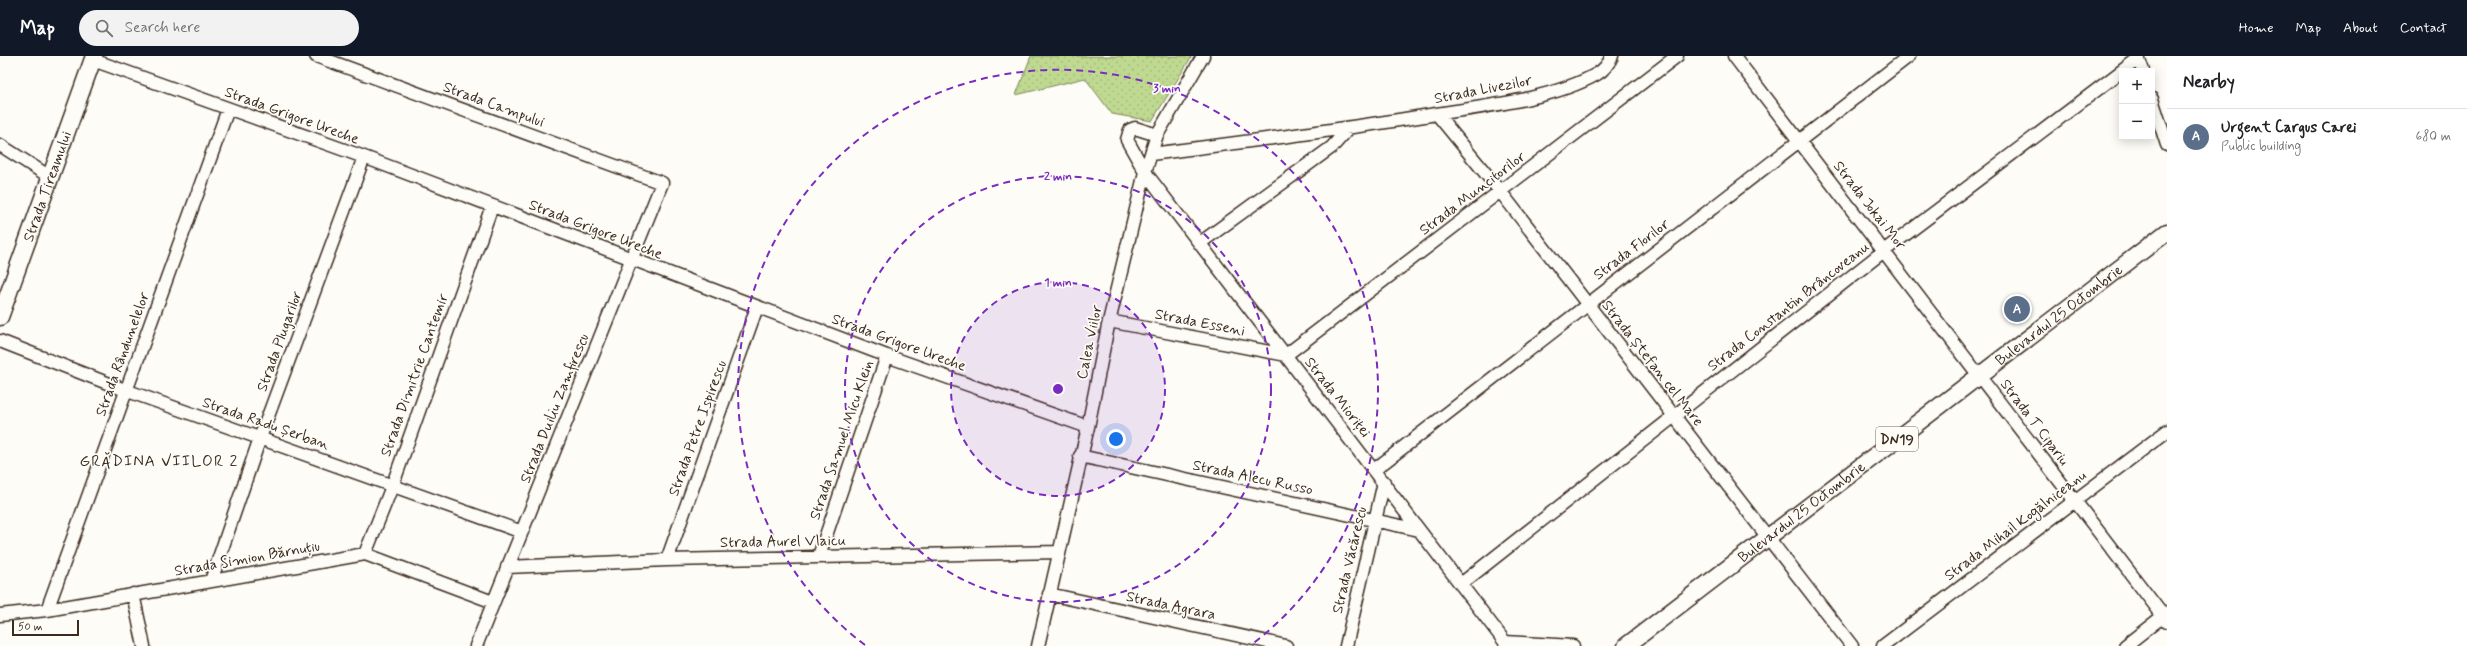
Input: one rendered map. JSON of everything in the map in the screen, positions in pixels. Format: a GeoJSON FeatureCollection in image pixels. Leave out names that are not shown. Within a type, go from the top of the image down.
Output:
{"type":"FeatureCollection","features":[{"type":"Feature","properties":{"kind":"main road","name":"Strada Tireamului"},"geometry":{"type":"LineString","coordinates":[[0,317],[93,58]]}},
{"type":"Feature","properties":{"kind":"main road","name":"Bulevardul 25 Octombrie"},"geometry":{"type":"LineString","coordinates":[[1626,646],[1768,539],[2167,232]]}},
{"type":"Feature","properties":{"kind":"street","name":"Strada Campului"},"geometry":{"type":"LineString","coordinates":[[316,56],[662,183]]}},
{"type":"Feature","properties":{"kind":"street","name":"Calea Viilor"},"geometry":{"type":"LineString","coordinates":[[1038,646],[1080,456],[1088,427],[1109,321],[1145,172],[1157,135],[1203,56]]}},
{"type":"Feature","properties":{"kind":"street","name":"Strada Livezilor"},"geometry":{"type":"LineString","coordinates":[[1151,154],[1348,128],[1496,105],[1566,88],[1598,74],[1608,65],[1612,56]]}},
{"type":"Feature","properties":{"kind":"street","name":"Strada Muncitorilor"},"geometry":{"type":"LineString","coordinates":[[1286,355],[1677,56]]}},
{"type":"Feature","properties":{"kind":"street","name":"Strada Jokai Mor"},"geometry":{"type":"LineString","coordinates":[[1734,56],[1980,375]]}},
{"type":"Feature","properties":{"kind":"street","name":"Strada Florilor"},"geometry":{"type":"LineString","coordinates":[[1374,470],[1587,303],[1800,142],[1909,56]]}},
{"type":"Feature","properties":{"kind":"street"},"geometry":{"type":"LineString","coordinates":[[2138,57],[2142,68]]}},
{"type":"Feature","properties":{"kind":"street","name":"Strada Constantin Brâncoveanu"},"geometry":{"type":"LineString","coordinates":[[1461,584],[1884,250],[2138,57]]}},
{"type":"Feature","properties":{"kind":"street","name":"Strada Grigore Ureche"},"geometry":{"type":"LineString","coordinates":[[93,58],[228,109],[364,157],[631,260],[887,356],[1088,427]]}},
{"type":"Feature","properties":{"kind":"street"},"geometry":{"type":"LineString","coordinates":[[2154,104],[2167,145]]}},
{"type":"Feature","properties":{"kind":"street","name":"Strada Rândunelelor"},"geometry":{"type":"LineString","coordinates":[[47,610],[125,390],[228,109]]}},
{"type":"Feature","properties":{"kind":"street","name":"Strada Ștefan cel Mare"},"geometry":{"type":"LineString","coordinates":[[1437,114],[1587,303],[1852,646]]}},
{"type":"Feature","properties":{"kind":"street","name":"Strada Mioriței"},"geometry":{"type":"LineString","coordinates":[[1157,135],[1135,128],[1130,130],[1127,135],[1127,140],[1145,172],[1384,482],[1506,644],[1573,646]]}},
{"type":"Feature","properties":{"kind":"street"},"geometry":{"type":"LineString","coordinates":[[1200,243],[1332,147],[1348,128]]}},
{"type":"Feature","properties":{"kind":"street"},"geometry":{"type":"LineString","coordinates":[[0,145],[50,177]]}},
{"type":"Feature","properties":{"kind":"street","name":"Strada Plugarilor"},"geometry":{"type":"LineString","coordinates":[[211,581],[260,438],[364,157]]}},
{"type":"Feature","properties":{"kind":"street","name":"Strada Duiliu Zamfirescu"},"geometry":{"type":"LineString","coordinates":[[476,646],[662,183]]}},
{"type":"Feature","properties":{"kind":"street","name":"Strada Dimitrie Cantemir"},"geometry":{"type":"LineString","coordinates":[[365,554],[393,484],[492,206]]}},
{"type":"Feature","properties":{"kind":"street","name":"Strada Petre Ispirescu"},"geometry":{"type":"LineString","coordinates":[[667,560],[757,307]]}},
{"type":"Feature","properties":{"kind":"street","name":"Strada Esseni"},"geometry":{"type":"LineString","coordinates":[[1109,321],[1286,355]]}},
{"type":"Feature","properties":{"kind":"street","name":"Strada Radu Șerban"},"geometry":{"type":"LineString","coordinates":[[0,341],[125,390],[393,484],[522,532]]}},
{"type":"Feature","properties":{"kind":"street","name":"Strada Samuel Micu Klein"},"geometry":{"type":"LineString","coordinates":[[819,556],[887,356]]}},
{"type":"Feature","properties":{"kind":"street","name":"Strada T Cipariu"},"geometry":{"type":"LineString","coordinates":[[1980,375],[2074,500],[2166,617]]}},
{"type":"Feature","properties":{"kind":"street","name":"Strada Mihail Kogălniceanu"},"geometry":{"type":"LineString","coordinates":[[1883,646],[2167,431]]}},
{"type":"Feature","properties":{"kind":"street","name":"Strada Alecu Russo"},"geometry":{"type":"LineString","coordinates":[[1080,456],[1419,530]]}},
{"type":"Feature","properties":{"kind":"street","name":"Strada Văcărescu"},"geometry":{"type":"LineString","coordinates":[[1346,646],[1374,519],[1384,482]]}},
{"type":"Feature","properties":{"kind":"street","name":"Strada Aurel Vlaicu"},"geometry":{"type":"LineString","coordinates":[[507,567],[667,560],[1059,552]]}},
{"type":"Feature","properties":{"kind":"street"},"geometry":{"type":"LineString","coordinates":[[365,554],[493,602]]}},
{"type":"Feature","properties":{"kind":"street","name":"Strada Simion Bărnuțiu"},"geometry":{"type":"LineString","coordinates":[[0,615],[47,610],[365,554]]}},
{"type":"Feature","properties":{"kind":"street"},"geometry":{"type":"LineString","coordinates":[[133,594],[144,646]]}},
{"type":"Feature","properties":{"kind":"street","name":"Strada Agrara"},"geometry":{"type":"LineString","coordinates":[[1049,594],[1286,646]]}},
{"type":"Feature","properties":{"kind":"street"},"geometry":{"type":"LineString","coordinates":[[2125,646],[2166,617]]}},
{"type":"Feature","properties":{"kind":"green space"},"geometry":{"type":"Polygon","coordinates":[[[1031,56],[1192,56],[1152,121],[1112,114],[1085,78],[1016,95],[1031,56]]]}},
{"type":"Feature","properties":{"kind":"place","name":"Urgent Cargus Carei"},"geometry":{"type":"Point","coordinates":[2017,309]}},
{"type":"Feature","properties":{"kind":"district","name":"GRĂDINA VIILOR 2"},"geometry":{"type":"Point","coordinates":[159,460]}}]}
